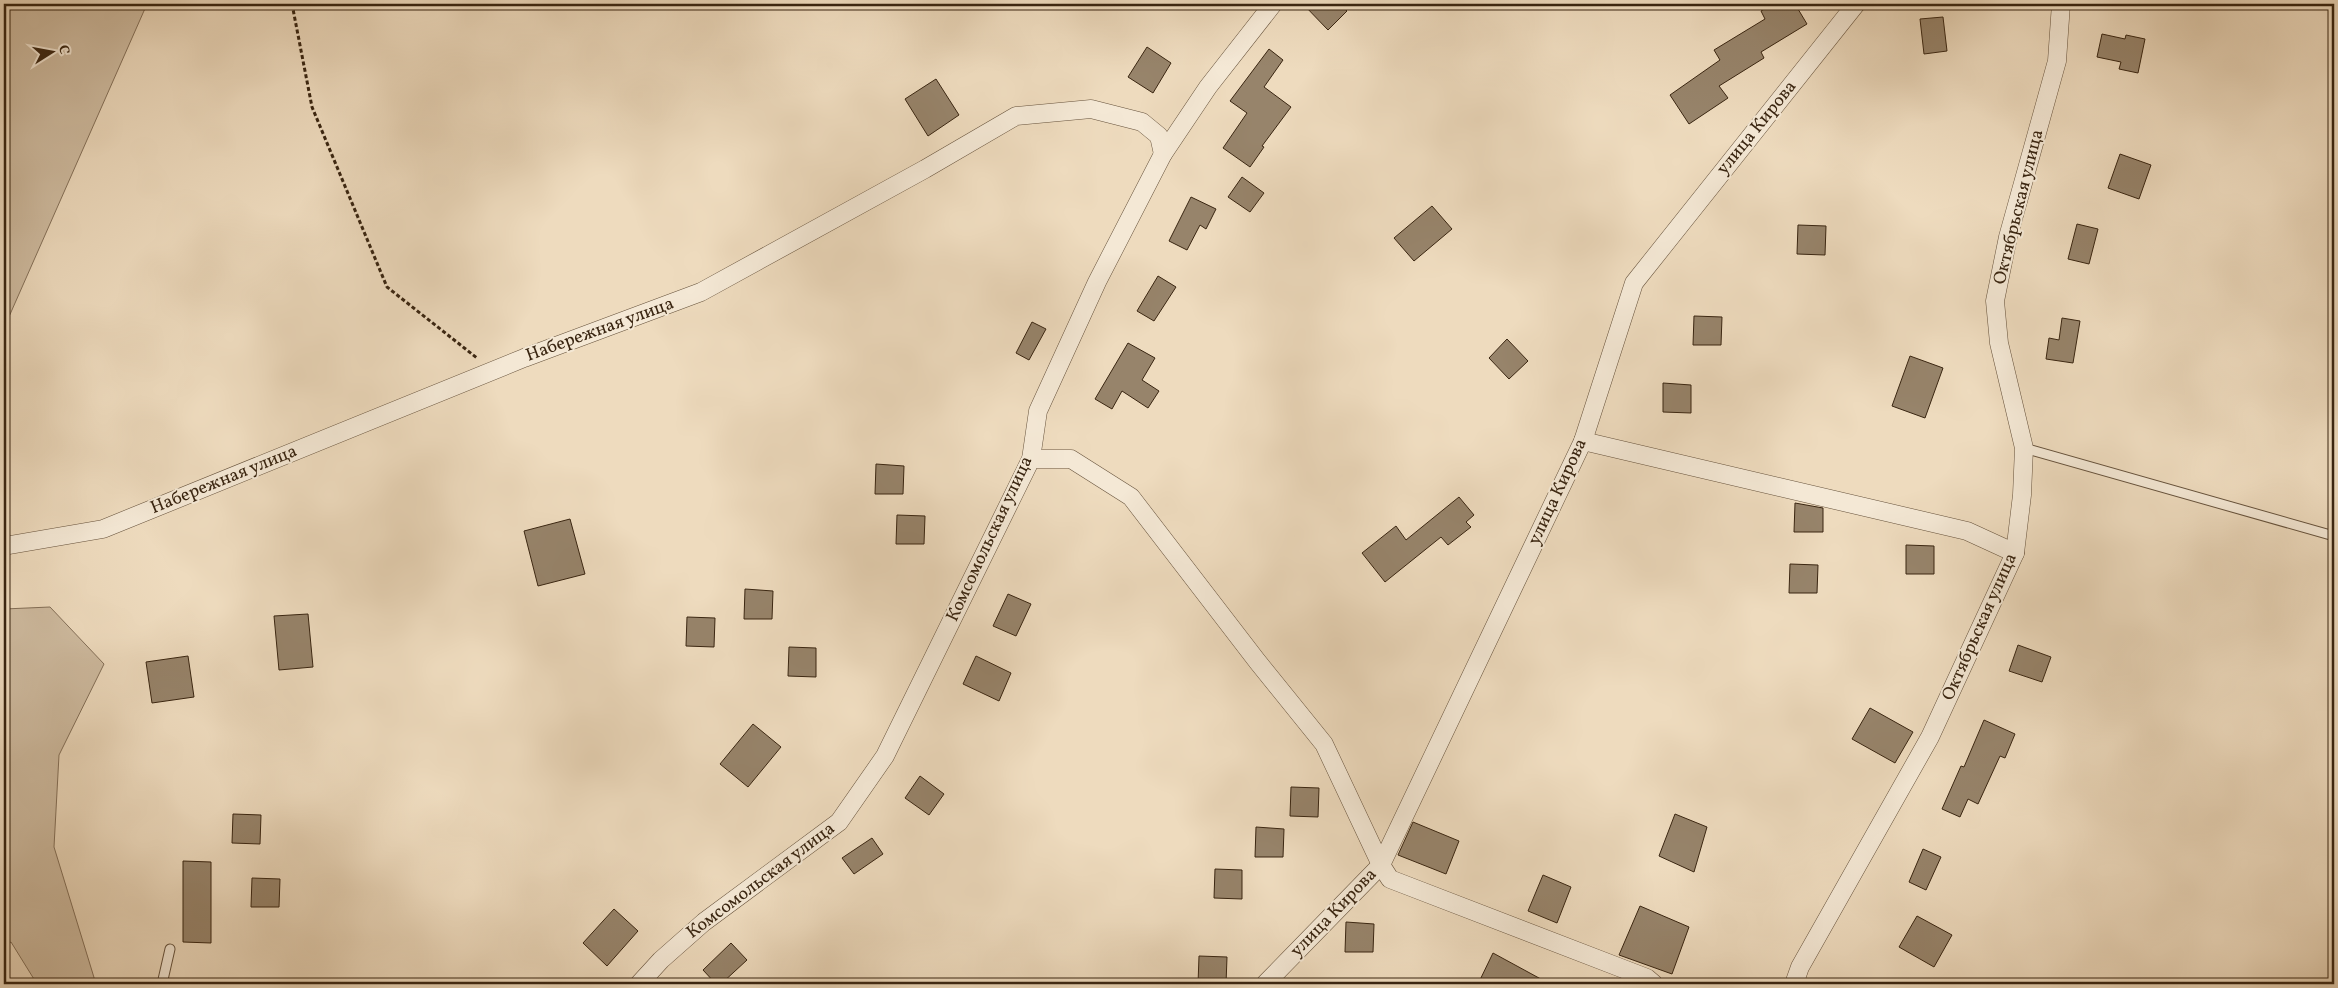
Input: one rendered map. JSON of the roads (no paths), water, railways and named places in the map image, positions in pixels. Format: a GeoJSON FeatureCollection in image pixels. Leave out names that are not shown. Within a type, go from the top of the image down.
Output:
{"type":"FeatureCollection","features":[{"type":"Feature","properties":{"kind":"street","name":"Комсомольская улица"},"geometry":{"type":"LineString","coordinates":[[639,984],[661,960],[704,922],[839,822],[885,756],[1031,459],[1038,411],[1097,282],[1163,154],[1208,87],[1273,4]]}},
{"type":"Feature","properties":{"kind":"street","name":"улица Кирова"},"geometry":{"type":"LineString","coordinates":[[1265,984],[1381,865],[1582,441],[1634,283],[1856,4]]}},
{"type":"Feature","properties":{"kind":"street","name":"Октябрьская улица"},"geometry":{"type":"LineString","coordinates":[[1794,984],[1800,967],[1930,738],[2015,553],[2022,495],[2024,448],[1999,343],[1995,302],[2008,237],[2057,61],[2061,4]]}},
{"type":"Feature","properties":{"kind":"street","name":"Набережная улица"},"geometry":{"type":"LineString","coordinates":[[4,546],[103,529],[493,371],[701,292],[1016,116],[1091,109],[1142,122],[1159,136],[1163,154]]}},
{"type":"Feature","properties":{"kind":"street"},"geometry":{"type":"LineString","coordinates":[[1582,441],[1967,531],[2015,553]]}},
{"type":"Feature","properties":{"kind":"street"},"geometry":{"type":"LineString","coordinates":[[1031,459],[1071,459],[1131,497],[1257,661],[1324,744],[1381,865],[1390,879],[1647,978],[1654,984]]}},
{"type":"Feature","properties":{"kind":"lane"},"geometry":{"type":"LineString","coordinates":[[2024,448],[2334,536]]}},
{"type":"Feature","properties":{"kind":"lane"},"geometry":{"type":"LineString","coordinates":[[162,984],[170,949]]}}]}
